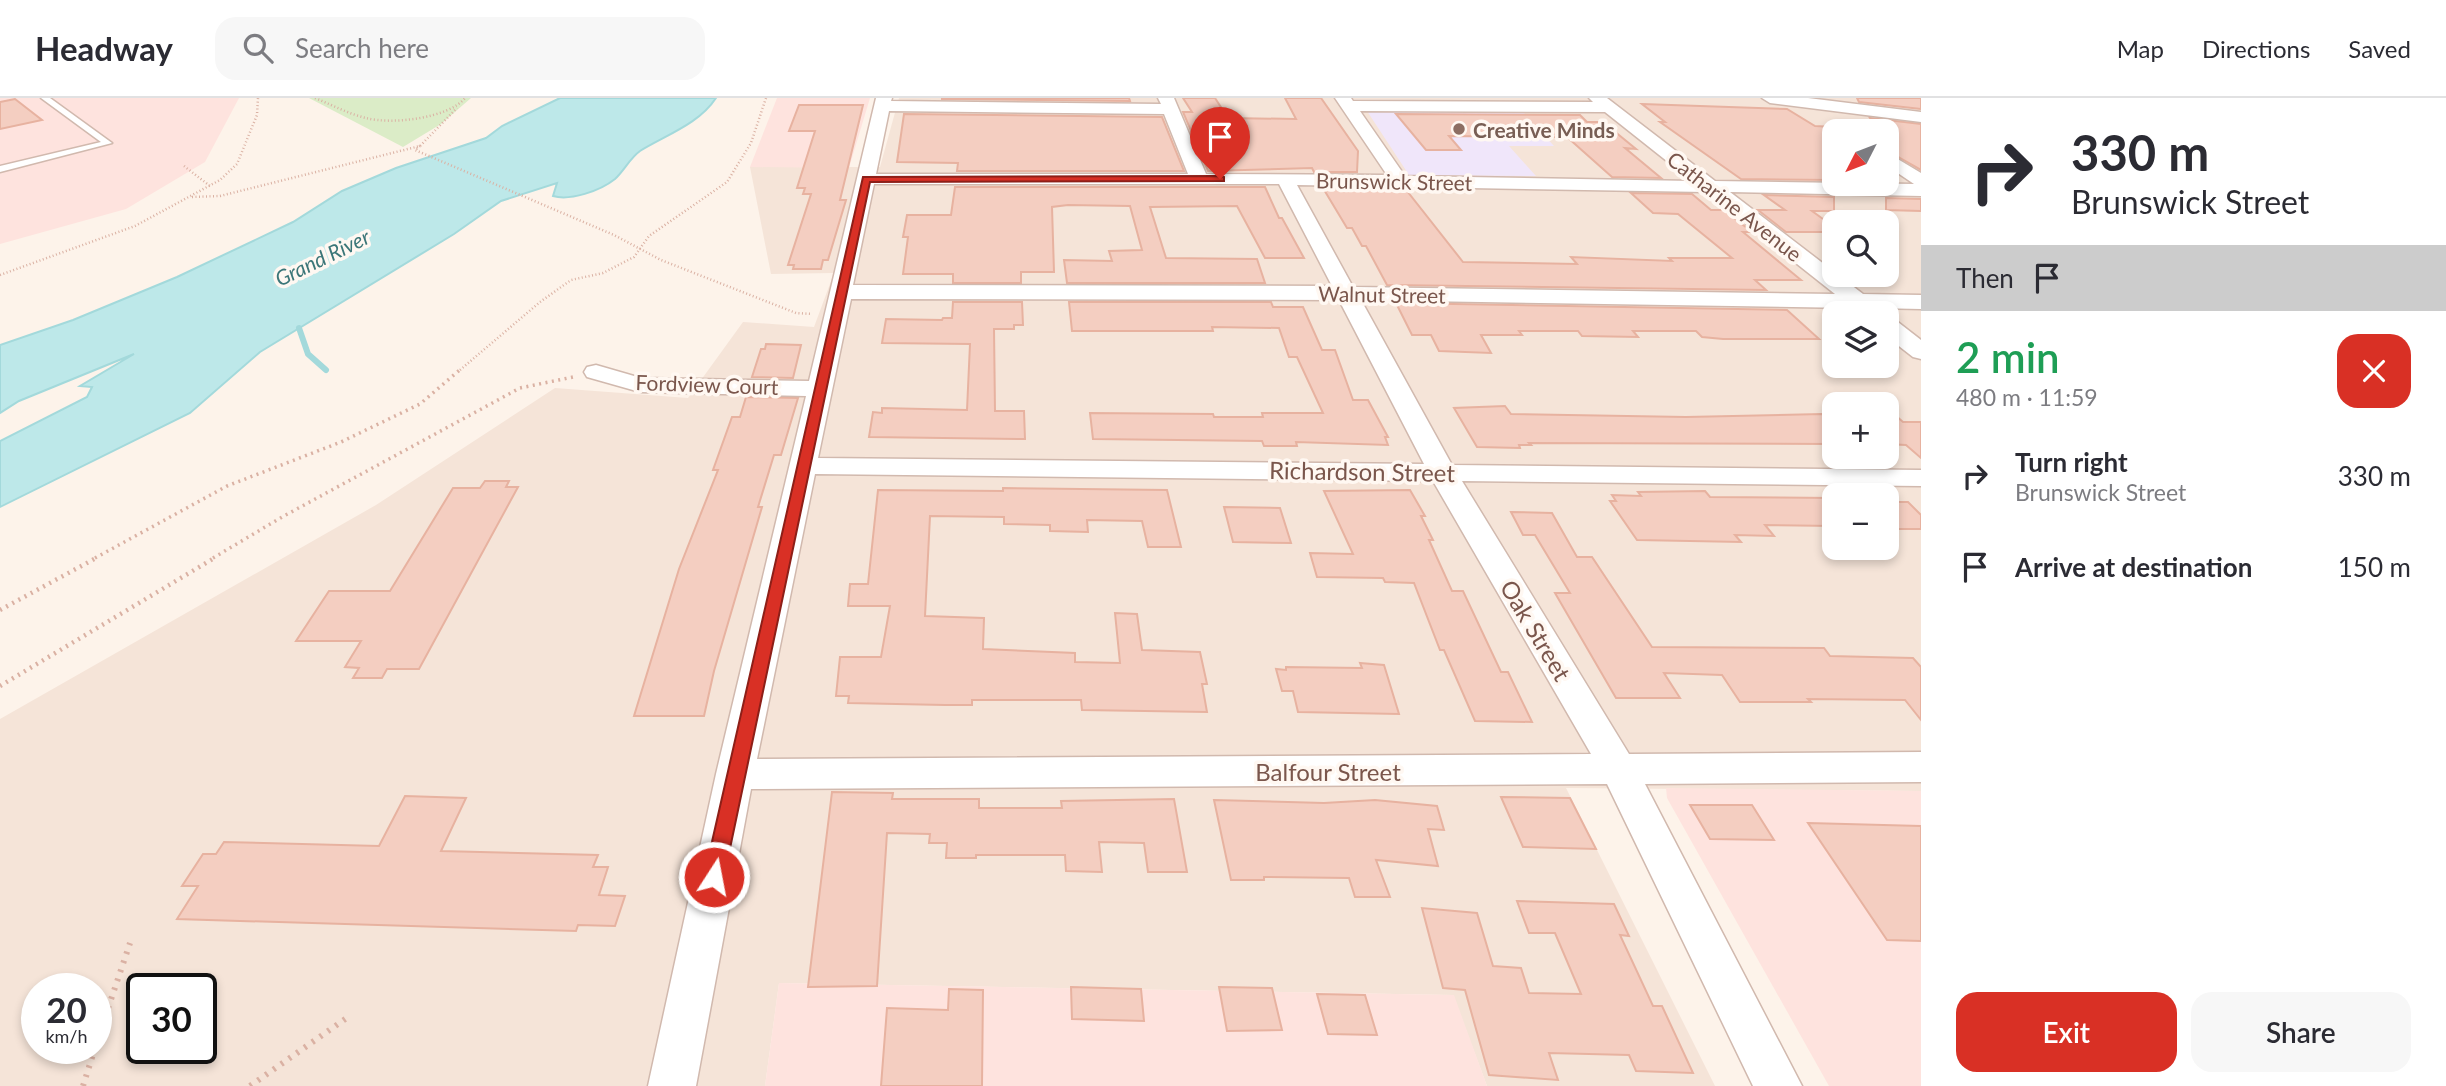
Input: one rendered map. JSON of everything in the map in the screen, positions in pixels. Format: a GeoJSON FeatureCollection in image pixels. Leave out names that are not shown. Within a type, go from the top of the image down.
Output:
{"type":"FeatureCollection","features":[{"type":"Feature","properties":{"kind":"street"},"geometry":{"type":"LineString","coordinates":[[1770,98],[1921,117]]}},
{"type":"Feature","properties":{"kind":"street"},"geometry":{"type":"LineString","coordinates":[[672,1086],[735,774],[883,102],[1169,104],[1199,179]]}},
{"type":"Feature","properties":{"kind":"street"},"geometry":{"type":"LineString","coordinates":[[1346,102],[1602,103]]}},
{"type":"Feature","properties":{"kind":"street"},"geometry":{"type":"LineString","coordinates":[[1346,102],[1401,181]]}},
{"type":"Feature","properties":{"kind":"street","name":"Catharine Avenue"},"geometry":{"type":"LineString","coordinates":[[1602,103],[1858,301]]}},
{"type":"Feature","properties":{"kind":"street"},"geometry":{"type":"LineString","coordinates":[[1810,104],[1832,119]]}},
{"type":"Feature","properties":{"kind":"street"},"geometry":{"type":"LineString","coordinates":[[1899,166],[1921,181]]}},
{"type":"Feature","properties":{"kind":"street","name":"Brunswick Street"},"geometry":{"type":"LineString","coordinates":[[866,179],[1285,179],[1921,190]]}},
{"type":"Feature","properties":{"kind":"street","name":"Oak Street"},"geometry":{"type":"LineString","coordinates":[[1285,179],[1442,472],[1619,769],[1778,1086]]}},
{"type":"Feature","properties":{"kind":"street","name":"Walnut Street"},"geometry":{"type":"LineString","coordinates":[[842,292],[1347,293],[1822,306]]}},
{"type":"Feature","properties":{"kind":"street","name":"Walnut Street"},"geometry":{"type":"LineString","coordinates":[[1899,304],[1921,302]]}},
{"type":"Feature","properties":{"kind":"street"},"geometry":{"type":"LineString","coordinates":[[1899,334],[1921,352]]}},
{"type":"Feature","properties":{"kind":"street","name":"Fordview Court"},"geometry":{"type":"LineString","coordinates":[[596,372],[640,385],[820,388]]}},
{"type":"Feature","properties":{"kind":"street","name":"Richardson Street"},"geometry":{"type":"LineString","coordinates":[[802,466],[1921,478]]}},
{"type":"Feature","properties":{"kind":"street","name":"Balfour Street"},"geometry":{"type":"LineString","coordinates":[[735,774],[1921,767]]}},
{"type":"Feature","properties":{"kind":"lane"},"geometry":{"type":"LineString","coordinates":[[0,169],[108,143],[45,98]]}},
{"type":"Feature","properties":{"kind":"path"},"geometry":{"type":"LineString","coordinates":[[0,275],[135,226],[210,186],[237,164],[257,115],[258,98]]}},
{"type":"Feature","properties":{"kind":"path"},"geometry":{"type":"LineString","coordinates":[[315,98],[368,119],[419,117],[457,108]]}},
{"type":"Feature","properties":{"kind":"path"},"geometry":{"type":"LineString","coordinates":[[465,98],[415,150],[614,235],[661,260],[796,313]]}},
{"type":"Feature","properties":{"kind":"path"},"geometry":{"type":"LineString","coordinates":[[0,610],[227,486],[341,442],[420,404],[540,302],[571,280],[603,273],[634,257],[638,246],[701,204],[729,181],[763,113],[766,98]]}},
{"type":"Feature","properties":{"kind":"path"},"geometry":{"type":"LineString","coordinates":[[191,197],[220,196],[420,146]]}},
{"type":"Feature","properties":{"kind":"path"},"geometry":{"type":"LineString","coordinates":[[184,166],[210,186]]}},
{"type":"Feature","properties":{"kind":"path"},"geometry":{"type":"LineString","coordinates":[[0,687],[282,517],[520,388],[596,372]]}},
{"type":"Feature","properties":{"kind":"path"},"geometry":{"type":"LineString","coordinates":[[112,998],[130,943]]}},
{"type":"Feature","properties":{"kind":"path"},"geometry":{"type":"LineString","coordinates":[[250,1086],[348,1017]]}},
{"type":"Feature","properties":{"kind":"path"},"geometry":{"type":"LineString","coordinates":[[83,1086],[90,1064]]}},
{"type":"Feature","properties":{"kind":"shaded area"},"geometry":{"type":"Polygon","coordinates":[[[0,98],[239,98],[205,162],[126,209],[0,244],[0,98]]]}},
{"type":"Feature","properties":{"kind":"shaded area"},"geometry":{"type":"Polygon","coordinates":[[[777,98],[870,98],[849,168],[750,167],[777,98]]]}},
{"type":"Feature","properties":{"kind":"shaded area"},"geometry":{"type":"Polygon","coordinates":[[[899,98],[1921,98],[1921,791],[1566,788],[1715,1086],[1487,1086],[1453,995],[779,983],[765,1086],[0,1086],[0,719],[376,505],[555,388],[688,398],[743,322],[814,327],[834,273],[771,274],[750,167],[880,167],[899,98]]]}},
{"type":"Feature","properties":{"kind":"shaded area","name":"Creative Minds"},"geometry":{"type":"Polygon","coordinates":[[[1367,111],[1524,113],[1554,146],[1509,146],[1536,176],[1409,175],[1367,111]]]}},
{"type":"Feature","properties":{"kind":"shaded area"},"geometry":{"type":"Polygon","coordinates":[[[1666,788],[1921,791],[1921,1086],[1829,1086],[1667,798],[1666,788]]]}},
{"type":"Feature","properties":{"kind":"shaded area"},"geometry":{"type":"Polygon","coordinates":[[[779,983],[1454,995],[1487,1086],[765,1086],[779,983]]]}},
{"type":"Feature","properties":{"kind":"green space"},"geometry":{"type":"Polygon","coordinates":[[[309,98],[471,98],[441,124],[403,147],[309,98]]]}},
{"type":"Feature","properties":{"kind":"water","name":"Grand River"},"geometry":{"type":"Polygon","coordinates":[[[560,98],[716,98],[691,122],[640,151],[609,183],[585,194],[560,197],[553,196],[557,183],[501,201],[454,234],[260,352],[190,413],[0,507],[0,441],[87,397],[92,387],[80,386],[134,354],[19,401],[0,413],[0,345],[73,320],[177,277],[293,222],[342,191],[396,168],[486,138],[502,126],[560,98]]]}},
{"type":"Feature","properties":{"kind":"building"},"geometry":{"type":"Polygon","coordinates":[[[1129,98],[1130,101],[942,99],[1129,98]]]}},
{"type":"Feature","properties":{"kind":"building"},"geometry":{"type":"Polygon","coordinates":[[[1183,98],[1215,98],[1228,118],[1296,119],[1285,98],[1321,98],[1358,151],[1357,172],[1314,172],[1312,168],[1208,171],[1183,112],[1192,112],[1183,98]]]}},
{"type":"Feature","properties":{"kind":"building"},"geometry":{"type":"Polygon","coordinates":[[[1857,98],[1921,98],[1921,109],[1859,102],[1857,98]]]}},
{"type":"Feature","properties":{"kind":"building"},"geometry":{"type":"Polygon","coordinates":[[[15,99],[42,120],[0,129],[0,102],[15,99]]]}},
{"type":"Feature","properties":{"kind":"building"},"geometry":{"type":"Polygon","coordinates":[[[1642,104],[1787,109],[1815,126],[1822,126],[1822,180],[1741,179],[1660,122],[1665,122],[1642,104]]]}},
{"type":"Feature","properties":{"kind":"building"},"geometry":{"type":"Polygon","coordinates":[[[799,105],[863,105],[840,200],[846,200],[828,260],[823,260],[821,269],[793,269],[794,265],[788,265],[811,194],[803,194],[805,188],[797,188],[815,131],[789,131],[799,105]]]}},
{"type":"Feature","properties":{"kind":"building"},"geometry":{"type":"Polygon","coordinates":[[[904,114],[1162,117],[1184,171],[957,171],[958,163],[897,162],[904,114]]]}},
{"type":"Feature","properties":{"kind":"building"},"geometry":{"type":"Polygon","coordinates":[[[1396,114],[1580,115],[1587,122],[1603,122],[1636,149],[1625,148],[1661,178],[1612,177],[1567,137],[1449,136],[1461,150],[1426,150],[1396,114]]]}},
{"type":"Feature","properties":{"kind":"building"},"geometry":{"type":"Polygon","coordinates":[[[1899,121],[1921,124],[1921,170],[1899,157],[1899,121]]]}},
{"type":"Feature","properties":{"kind":"building"},"geometry":{"type":"Polygon","coordinates":[[[955,187],[1265,187],[1279,218],[1282,218],[1304,258],[1265,258],[1237,206],[1150,207],[1166,258],[1257,259],[1265,283],[1067,283],[1064,260],[1112,261],[1109,251],[1142,250],[1130,206],[1068,205],[1052,207],[1054,272],[1021,272],[1021,283],[953,283],[953,274],[903,274],[908,237],[903,237],[907,215],[951,215],[955,187]]]}},
{"type":"Feature","properties":{"kind":"building"},"geometry":{"type":"Polygon","coordinates":[[[1323,188],[1407,191],[1463,262],[1577,264],[1571,257],[1672,261],[1669,258],[1732,258],[1678,214],[1653,213],[1631,193],[1692,194],[1711,210],[1724,210],[1752,232],[1743,232],[1801,280],[1755,280],[1766,290],[1387,285],[1366,246],[1362,246],[1352,228],[1347,228],[1323,188]]]}},
{"type":"Feature","properties":{"kind":"building"},"geometry":{"type":"Polygon","coordinates":[[[1764,195],[1834,197],[1834,210],[1812,211],[1822,218],[1822,232],[1786,232],[1758,210],[1785,210],[1764,195]]]}},
{"type":"Feature","properties":{"kind":"building"},"geometry":{"type":"Polygon","coordinates":[[[1886,198],[1921,199],[1921,211],[1886,210],[1886,198]]]}},
{"type":"Feature","properties":{"kind":"building"},"geometry":{"type":"Polygon","coordinates":[[[953,302],[1022,302],[1023,325],[1014,325],[1014,329],[994,329],[995,411],[1024,411],[1025,439],[869,437],[873,412],[882,413],[882,408],[967,410],[970,344],[882,343],[886,319],[952,318],[953,302]]]}},
{"type":"Feature","properties":{"kind":"building"},"geometry":{"type":"Polygon","coordinates":[[[1069,302],[1271,302],[1273,307],[1303,307],[1322,350],[1335,350],[1353,400],[1368,400],[1388,437],[1385,437],[1388,445],[1296,442],[1297,446],[1264,446],[1262,441],[1093,439],[1090,413],[1263,417],[1262,413],[1323,413],[1297,357],[1289,357],[1279,328],[1072,331],[1069,302]]]}},
{"type":"Feature","properties":{"kind":"building"},"geometry":{"type":"Polygon","coordinates":[[[1396,303],[1787,310],[1819,339],[1723,339],[1702,337],[1696,331],[1633,331],[1638,337],[1582,336],[1578,331],[1519,331],[1522,335],[1481,335],[1491,353],[1439,351],[1431,335],[1412,335],[1396,303]]]}},
{"type":"Feature","properties":{"kind":"building"},"geometry":{"type":"Polygon","coordinates":[[[766,344],[801,345],[793,378],[752,377],[761,349],[765,349],[766,344]]]}},
{"type":"Feature","properties":{"kind":"building"},"geometry":{"type":"Polygon","coordinates":[[[746,397],[798,398],[781,455],[774,455],[758,507],[762,507],[714,671],[704,716],[634,716],[679,569],[718,470],[713,470],[732,417],[740,417],[746,397]]]}},
{"type":"Feature","properties":{"kind":"building"},"geometry":{"type":"Polygon","coordinates":[[[1505,406],[1511,414],[1686,417],[1822,414],[1822,444],[1529,443],[1531,445],[1519,445],[1520,448],[1477,447],[1454,408],[1505,406]]]}},
{"type":"Feature","properties":{"kind":"building"},"geometry":{"type":"Polygon","coordinates":[[[1899,418],[1903,422],[1921,422],[1921,458],[1906,445],[1899,445],[1899,418]]]}},
{"type":"Feature","properties":{"kind":"building"},"geometry":{"type":"Polygon","coordinates":[[[485,481],[509,481],[506,487],[518,487],[419,669],[387,669],[382,678],[353,678],[359,668],[345,667],[361,641],[296,641],[329,591],[390,591],[453,488],[480,488],[485,481]]]}},
{"type":"Feature","properties":{"kind":"building"},"geometry":{"type":"Polygon","coordinates":[[[1003,488],[1167,490],[1181,547],[1148,547],[1142,521],[1087,520],[1088,532],[1050,531],[1050,525],[1004,524],[1004,517],[930,516],[925,616],[984,618],[983,649],[1075,653],[1075,662],[1120,663],[1115,613],[1137,614],[1142,650],[1200,652],[1207,684],[1202,684],[1207,712],[1082,710],[1081,700],[972,700],[972,705],[945,705],[848,703],[849,696],[836,696],[840,657],[881,657],[890,606],[848,606],[850,584],[868,584],[878,490],[1003,491],[1003,488]]]}},
{"type":"Feature","properties":{"kind":"building"},"geometry":{"type":"Polygon","coordinates":[[[1410,490],[1425,516],[1421,516],[1433,540],[1429,540],[1452,591],[1463,591],[1501,672],[1508,672],[1532,722],[1475,721],[1444,650],[1440,650],[1414,583],[1385,582],[1383,578],[1317,577],[1310,553],[1353,554],[1324,491],[1410,490]]]}},
{"type":"Feature","properties":{"kind":"building"},"geometry":{"type":"Polygon","coordinates":[[[1705,491],[1710,497],[1822,498],[1822,526],[1765,525],[1774,536],[1735,535],[1741,542],[1637,540],[1610,501],[1616,501],[1612,495],[1641,496],[1638,492],[1705,491]]]}},
{"type":"Feature","properties":{"kind":"building"},"geometry":{"type":"Polygon","coordinates":[[[1899,502],[1908,502],[1921,515],[1921,529],[1899,529],[1899,502]]]}},
{"type":"Feature","properties":{"kind":"building"},"geometry":{"type":"Polygon","coordinates":[[[1224,507],[1280,508],[1291,543],[1233,542],[1224,507]]]}},
{"type":"Feature","properties":{"kind":"building"},"geometry":{"type":"Polygon","coordinates":[[[1511,512],[1552,513],[1577,557],[1592,557],[1652,647],[1824,648],[1830,656],[1913,658],[1921,667],[1921,720],[1905,700],[1808,699],[1811,702],[1740,702],[1722,675],[1664,673],[1680,698],[1616,698],[1555,593],[1570,593],[1535,535],[1523,535],[1511,512]]]}},
{"type":"Feature","properties":{"kind":"building"},"geometry":{"type":"Polygon","coordinates":[[[1360,663],[1384,665],[1399,714],[1298,712],[1293,691],[1282,691],[1276,669],[1362,668],[1360,663]]]}},
{"type":"Feature","properties":{"kind":"building"},"geometry":{"type":"Polygon","coordinates":[[[832,792],[893,793],[892,799],[979,799],[979,808],[1062,808],[1061,801],[1174,799],[1187,872],[1148,872],[1144,843],[1099,842],[1102,872],[1066,871],[1065,855],[976,855],[976,858],[946,858],[947,843],[929,843],[930,834],[887,833],[877,986],[808,987],[832,792]]]}},
{"type":"Feature","properties":{"kind":"building"},"geometry":{"type":"Polygon","coordinates":[[[405,796],[466,798],[441,851],[598,855],[593,867],[608,867],[599,895],[625,896],[615,926],[578,925],[576,931],[177,919],[198,886],[182,886],[203,854],[216,854],[224,842],[379,846],[405,796]]]}},
{"type":"Feature","properties":{"kind":"building"},"geometry":{"type":"Polygon","coordinates":[[[1501,797],[1570,798],[1596,849],[1523,847],[1501,797]]]}},
{"type":"Feature","properties":{"kind":"building"},"geometry":{"type":"Polygon","coordinates":[[[1214,800],[1324,803],[1375,800],[1437,806],[1444,830],[1428,829],[1438,866],[1376,860],[1390,897],[1355,897],[1349,878],[1264,877],[1264,880],[1231,880],[1214,800]]]}},
{"type":"Feature","properties":{"kind":"building"},"geometry":{"type":"Polygon","coordinates":[[[1690,805],[1752,805],[1774,840],[1710,839],[1690,805]]]}},
{"type":"Feature","properties":{"kind":"building"},"geometry":{"type":"Polygon","coordinates":[[[1808,823],[1921,826],[1921,941],[1887,940],[1808,823]]]}},
{"type":"Feature","properties":{"kind":"building"},"geometry":{"type":"Polygon","coordinates":[[[1517,901],[1614,904],[1629,936],[1620,935],[1653,1006],[1662,1006],[1693,1073],[1636,1071],[1629,1055],[1549,1053],[1558,1080],[1489,1075],[1465,990],[1443,988],[1422,908],[1477,913],[1493,966],[1521,968],[1529,993],[1581,994],[1555,933],[1529,933],[1517,901]]]}},
{"type":"Feature","properties":{"kind":"building"},"geometry":{"type":"Polygon","coordinates":[[[1071,987],[1141,989],[1144,1021],[1072,1019],[1071,987]]]}},
{"type":"Feature","properties":{"kind":"building"},"geometry":{"type":"Polygon","coordinates":[[[1219,987],[1272,988],[1282,1030],[1227,1031],[1219,987]]]}},
{"type":"Feature","properties":{"kind":"building"},"geometry":{"type":"Polygon","coordinates":[[[949,989],[983,990],[982,1086],[881,1086],[887,1008],[948,1010],[949,989]]]}},
{"type":"Feature","properties":{"kind":"building"},"geometry":{"type":"Polygon","coordinates":[[[1317,994],[1365,995],[1377,1035],[1328,1034],[1317,994]]]}},
{"type":"Feature","properties":{"kind":"waterway"},"geometry":{"type":"LineString","coordinates":[[299,328],[308,354],[326,370]]}},
{"type":"Feature","properties":{"kind":"place","name":"Creative Minds"},"geometry":{"type":"Point","coordinates":[1459,129]}},
{"type":"Feature","properties":{"kind":"route"},"geometry":{"type":"LineString","coordinates":[[714,877],[866,179],[1220,179]]}}]}
